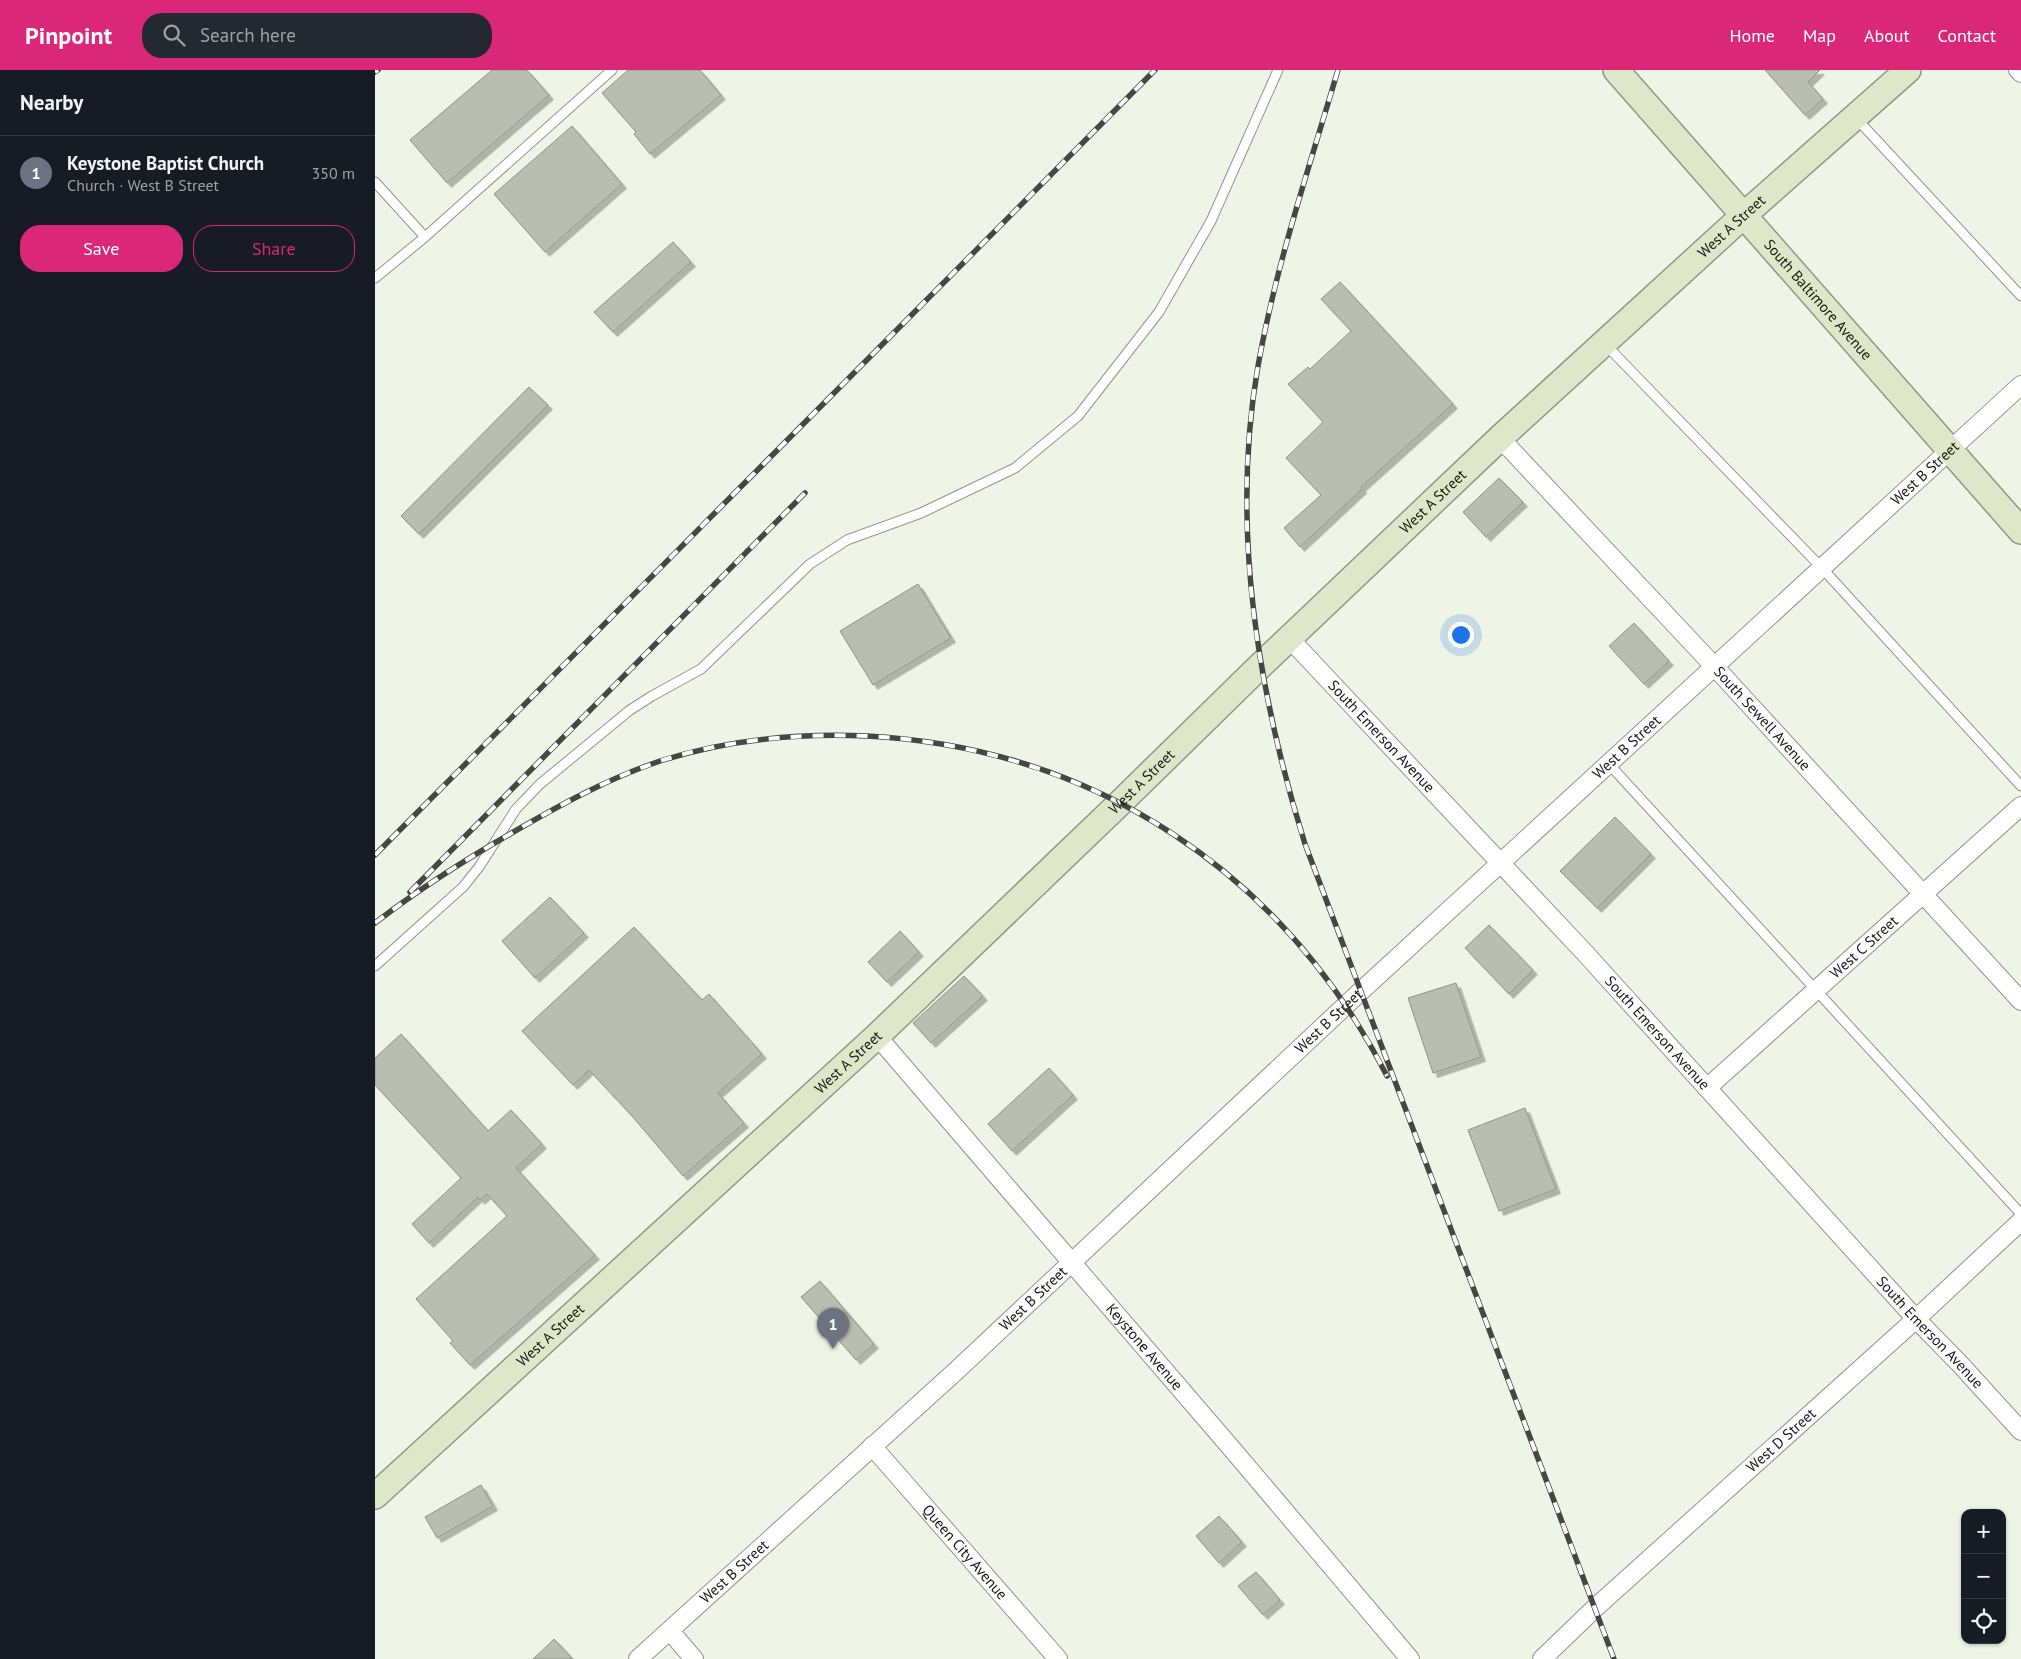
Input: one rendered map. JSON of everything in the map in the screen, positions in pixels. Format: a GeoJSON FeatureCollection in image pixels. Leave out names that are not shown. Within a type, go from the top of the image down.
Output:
{"type":"FeatureCollection","features":[{"type":"Feature","properties":{"kind":"street","name":"South Baltimore Avenue"},"geometry":{"type":"LineString","coordinates":[[1616,70],[2021,531]]}},
{"type":"Feature","properties":{"kind":"street","name":"West A Street"},"geometry":{"type":"LineString","coordinates":[[375,1496],[877,1036],[1289,638],[1500,438],[1744,215],[1909,70]]}},
{"type":"Feature","properties":{"kind":"street"},"geometry":{"type":"LineString","coordinates":[[2018,70],[2021,74]]}},
{"type":"Feature","properties":{"kind":"street","name":"West B Street"},"geometry":{"type":"LineString","coordinates":[[638,1659],[1071,1263],[1501,862],[2021,385]]}},
{"type":"Feature","properties":{"kind":"street","name":"South Sewell Avenue"},"geometry":{"type":"LineString","coordinates":[[1500,438],[1714,666],[2021,1001]]}},
{"type":"Feature","properties":{"kind":"street","name":"South Emerson Avenue"},"geometry":{"type":"LineString","coordinates":[[1289,638],[1501,862],[1916,1319],[2021,1431]]}},
{"type":"Feature","properties":{"kind":"street","name":"West C Street"},"geometry":{"type":"LineString","coordinates":[[1707,1088],[2021,806]]}},
{"type":"Feature","properties":{"kind":"street","name":"Keystone Avenue"},"geometry":{"type":"LineString","coordinates":[[877,1036],[1233,1449],[1410,1659]]}},
{"type":"Feature","properties":{"kind":"street","name":"West D Street"},"geometry":{"type":"LineString","coordinates":[[1542,1659],[1602,1601],[1916,1319],[2021,1221]]}},
{"type":"Feature","properties":{"kind":"street","name":"Queen City Avenue"},"geometry":{"type":"LineString","coordinates":[[872,1446],[1058,1659]]}},
{"type":"Feature","properties":{"kind":"street"},"geometry":{"type":"LineString","coordinates":[[669,1631],[695,1659]]}},
{"type":"Feature","properties":{"kind":"lane"},"geometry":{"type":"LineString","coordinates":[[375,278],[425,237],[612,70]]}},
{"type":"Feature","properties":{"kind":"lane"},"geometry":{"type":"LineString","coordinates":[[375,966],[463,887],[479,867],[516,809],[540,784],[630,710],[701,669],[810,564],[847,540],[921,513],[1015,468],[1078,416],[1159,312],[1211,222],[1277,70]]}},
{"type":"Feature","properties":{"kind":"lane"},"geometry":{"type":"LineString","coordinates":[[1856,118],[2021,296]]}},
{"type":"Feature","properties":{"kind":"lane"},"geometry":{"type":"LineString","coordinates":[[375,182],[425,237]]}},
{"type":"Feature","properties":{"kind":"lane"},"geometry":{"type":"LineString","coordinates":[[1604,344],[1821,567],[2021,786]]}},
{"type":"Feature","properties":{"kind":"lane"},"geometry":{"type":"LineString","coordinates":[[1608,764],[2021,1214]]}},
{"type":"Feature","properties":{"kind":"building"},"geometry":{"type":"Polygon","coordinates":[[[492,70],[527,70],[549,95],[447,183],[410,140],[492,70]]]}},
{"type":"Feature","properties":{"kind":"building"},"geometry":{"type":"Polygon","coordinates":[[[628,70],[700,70],[721,95],[650,154],[634,134],[636,132],[602,93],[628,70]]]}},
{"type":"Feature","properties":{"kind":"building"},"geometry":{"type":"Polygon","coordinates":[[[1765,70],[1820,70],[1808,82],[1823,99],[1805,115],[1765,70]]]}},
{"type":"Feature","properties":{"kind":"building"},"geometry":{"type":"Polygon","coordinates":[[[572,126],[622,184],[545,252],[494,194],[572,126]]]}},
{"type":"Feature","properties":{"kind":"building"},"geometry":{"type":"Polygon","coordinates":[[[673,242],[691,262],[613,332],[594,312],[673,242]]]}},
{"type":"Feature","properties":{"kind":"building"},"geometry":{"type":"Polygon","coordinates":[[[1340,282],[1453,404],[1361,487],[1362,489],[1300,547],[1284,528],[1321,495],[1286,458],[1323,422],[1288,384],[1308,367],[1310,369],[1351,331],[1321,299],[1340,282]]]}},
{"type":"Feature","properties":{"kind":"building"},"geometry":{"type":"Polygon","coordinates":[[[529,387],[548,405],[419,534],[401,516],[529,387]]]}},
{"type":"Feature","properties":{"kind":"building"},"geometry":{"type":"Polygon","coordinates":[[[1499,478],[1523,502],[1486,537],[1463,512],[1499,478]]]}},
{"type":"Feature","properties":{"kind":"building"},"geometry":{"type":"Polygon","coordinates":[[[918,584],[951,638],[873,685],[840,631],[918,584]]]}},
{"type":"Feature","properties":{"kind":"building"},"geometry":{"type":"Polygon","coordinates":[[[1634,623],[1669,661],[1644,684],[1609,646],[1634,623]]]}},
{"type":"Feature","properties":{"kind":"building"},"geometry":{"type":"Polygon","coordinates":[[[1615,817],[1651,854],[1597,908],[1560,871],[1615,817]]]}},
{"type":"Feature","properties":{"kind":"building"},"geometry":{"type":"Polygon","coordinates":[[[550,897],[584,933],[535,978],[502,941],[550,897]]]}},
{"type":"Feature","properties":{"kind":"building"},"geometry":{"type":"Polygon","coordinates":[[[1489,925],[1533,970],[1509,994],[1465,948],[1489,925]]]}},
{"type":"Feature","properties":{"kind":"building"},"geometry":{"type":"Polygon","coordinates":[[[634,927],[702,1000],[709,994],[762,1054],[718,1093],[744,1123],[683,1176],[632,1116],[589,1070],[573,1085],[522,1031],[634,927]]]}},
{"type":"Feature","properties":{"kind":"building"},"geometry":{"type":"Polygon","coordinates":[[[900,931],[919,952],[887,982],[868,962],[900,931]]]}},
{"type":"Feature","properties":{"kind":"building"},"geometry":{"type":"Polygon","coordinates":[[[964,976],[983,996],[931,1043],[913,1023],[964,976]]]}},
{"type":"Feature","properties":{"kind":"building"},"geometry":{"type":"Polygon","coordinates":[[[1456,983],[1481,1057],[1433,1073],[1408,998],[1456,983]]]}},
{"type":"Feature","properties":{"kind":"building"},"geometry":{"type":"Polygon","coordinates":[[[401,1034],[488,1131],[511,1110],[542,1144],[516,1168],[595,1255],[470,1365],[450,1343],[453,1341],[416,1299],[507,1216],[487,1194],[480,1200],[478,1197],[429,1243],[412,1224],[461,1178],[375,1085],[375,1058],[401,1034]]]}},
{"type":"Feature","properties":{"kind":"building"},"geometry":{"type":"Polygon","coordinates":[[[1049,1068],[1073,1095],[1012,1151],[988,1124],[1049,1068]]]}},
{"type":"Feature","properties":{"kind":"building"},"geometry":{"type":"Polygon","coordinates":[[[1525,1108],[1556,1189],[1499,1211],[1468,1130],[1525,1108]]]}},
{"type":"Feature","properties":{"kind":"building"},"geometry":{"type":"Polygon","coordinates":[[[820,1281],[874,1344],[856,1360],[801,1297],[820,1281]]]}},
{"type":"Feature","properties":{"kind":"building"},"geometry":{"type":"Polygon","coordinates":[[[481,1485],[493,1506],[437,1538],[425,1517],[481,1485]]]}},
{"type":"Feature","properties":{"kind":"building"},"geometry":{"type":"Polygon","coordinates":[[[1219,1516],[1242,1542],[1219,1563],[1196,1536],[1219,1516]]]}},
{"type":"Feature","properties":{"kind":"building"},"geometry":{"type":"Polygon","coordinates":[[[1256,1572],[1280,1600],[1263,1615],[1238,1586],[1256,1572]]]}},
{"type":"Feature","properties":{"kind":"building"},"geometry":{"type":"Polygon","coordinates":[[[554,1639],[573,1659],[533,1659],[548,1645],[554,1639]]]}},
{"type":"Feature","properties":{"kind":"railway"},"geometry":{"type":"LineString","coordinates":[[375,855],[1155,70]]}},
{"type":"Feature","properties":{"kind":"railway"},"geometry":{"type":"LineString","coordinates":[[1338,70],[1274,291],[1258,366],[1250,426],[1247,487],[1248,547],[1253,607],[1262,667],[1273,727],[1305,844],[1614,1659]]}},
{"type":"Feature","properties":{"kind":"railway"},"geometry":{"type":"LineString","coordinates":[[410,892],[805,493]]}},
{"type":"Feature","properties":{"kind":"railway"},"geometry":{"type":"LineString","coordinates":[[375,923],[441,876],[528,824],[602,785],[660,761],[736,743],[789,737],[867,736],[951,746],[1030,766],[1104,795],[1173,834],[1237,882],[1294,939],[1344,1004],[1387,1076]]}},
{"type":"Feature","properties":{"kind":"place","name":"Keystone Baptist Church"},"geometry":{"type":"Point","coordinates":[833,1349]}}]}
